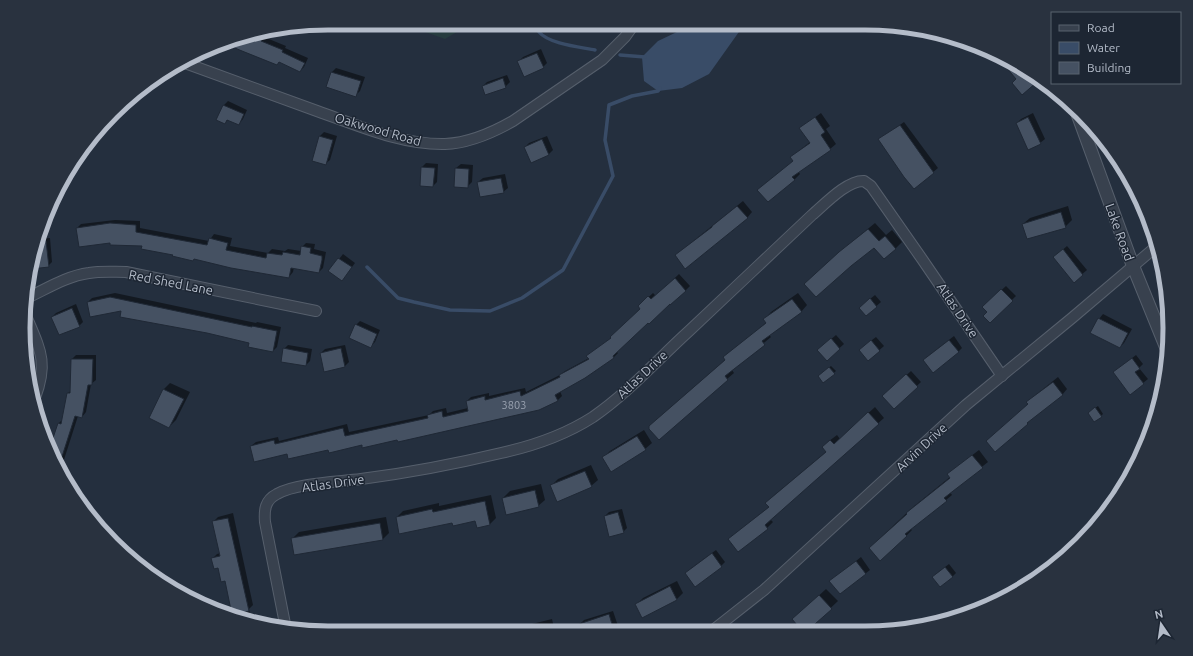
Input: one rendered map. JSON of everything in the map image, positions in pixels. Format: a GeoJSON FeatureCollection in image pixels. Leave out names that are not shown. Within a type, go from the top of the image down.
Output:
{"type":"FeatureCollection","features":[{"type":"Feature","properties":{"kind":"street","name":"Oakwood Road"},"geometry":{"type":"LineString","coordinates":[[190,64],[366,128],[404,140],[446,144],[477,138],[498,130],[513,121],[602,60],[630,30]]}},
{"type":"Feature","properties":{"kind":"street","name":"Lake Road"},"geometry":{"type":"LineString","coordinates":[[1080,122],[1133,266],[1162,338]]}},
{"type":"Feature","properties":{"kind":"street","name":"Atlas Drive"},"geometry":{"type":"LineString","coordinates":[[285,622],[264,511],[266,504],[275,494],[300,487],[363,479],[502,453],[550,439],[572,429],[593,417],[619,396],[812,215],[839,192],[856,182],[864,181],[871,186],[1002,376]]}},
{"type":"Feature","properties":{"kind":"street","name":"Arvin Drive"},"geometry":{"type":"LineString","coordinates":[[718,626],[764,590],[966,405],[1153,250]]}},
{"type":"Feature","properties":{"kind":"street","name":"Red Shed Lane"},"geometry":{"type":"LineString","coordinates":[[32,295],[69,278],[88,273],[107,271],[126,272],[316,311]]}},
{"type":"Feature","properties":{"kind":"street"},"geometry":{"type":"LineString","coordinates":[[30,325],[38,344],[43,370],[37,392]]}},
{"type":"Feature","properties":{"kind":"green space"},"geometry":{"type":"Polygon","coordinates":[[[420,30],[460,30],[445,39],[420,30]]]}},
{"type":"Feature","properties":{"kind":"water"},"geometry":{"type":"Polygon","coordinates":[[[740,30],[709,74],[682,88],[658,91],[644,81],[642,57],[658,41],[679,31],[740,30]]]}},
{"type":"Feature","properties":{"kind":"building"},"geometry":{"type":"Polygon","coordinates":[[[262,38],[261,41],[283,50],[282,52],[305,63],[300,72],[279,62],[277,65],[231,46],[262,38]]]}},
{"type":"Feature","properties":{"kind":"building"},"geometry":{"type":"Polygon","coordinates":[[[537,53],[544,68],[524,77],[517,61],[537,53]]]}},
{"type":"Feature","properties":{"kind":"building"},"geometry":{"type":"Polygon","coordinates":[[[1004,65],[1035,83],[1022,95],[1012,83],[1016,79],[1004,65]]]}},
{"type":"Feature","properties":{"kind":"building"},"geometry":{"type":"Polygon","coordinates":[[[331,72],[361,81],[356,97],[326,87],[331,72]]]}},
{"type":"Feature","properties":{"kind":"building"},"geometry":{"type":"Polygon","coordinates":[[[503,78],[506,88],[485,95],[482,86],[503,78]]]}},
{"type":"Feature","properties":{"kind":"building"},"geometry":{"type":"Polygon","coordinates":[[[223,105],[244,114],[239,125],[227,120],[225,124],[216,120],[223,105]]]}},
{"type":"Feature","properties":{"kind":"building"},"geometry":{"type":"Polygon","coordinates":[[[815,117],[825,132],[821,135],[831,150],[792,177],[795,180],[768,202],[757,190],[793,161],[790,157],[810,143],[799,128],[815,117]]]}},
{"type":"Feature","properties":{"kind":"building"},"geometry":{"type":"Polygon","coordinates":[[[1028,117],[1041,144],[1028,150],[1016,123],[1028,117]]]}},
{"type":"Feature","properties":{"kind":"building"},"geometry":{"type":"Polygon","coordinates":[[[900,125],[934,173],[914,189],[878,139],[900,125]]]}},
{"type":"Feature","properties":{"kind":"building"},"geometry":{"type":"Polygon","coordinates":[[[319,136],[333,140],[326,165],[312,161],[319,136]]]}},
{"type":"Feature","properties":{"kind":"building"},"geometry":{"type":"Polygon","coordinates":[[[542,139],[549,155],[531,163],[524,147],[542,139]]]}},
{"type":"Feature","properties":{"kind":"building"},"geometry":{"type":"Polygon","coordinates":[[[421,167],[435,168],[433,187],[420,186],[421,167]]]}},
{"type":"Feature","properties":{"kind":"building"},"geometry":{"type":"Polygon","coordinates":[[[455,168],[469,169],[468,188],[454,187],[455,168]]]}},
{"type":"Feature","properties":{"kind":"building"},"geometry":{"type":"Polygon","coordinates":[[[501,178],[504,193],[480,197],[477,182],[501,178]]]}},
{"type":"Feature","properties":{"kind":"building"},"geometry":{"type":"Polygon","coordinates":[[[737,206],[748,218],[685,269],[675,255],[737,206]]]}},
{"type":"Feature","properties":{"kind":"building"},"geometry":{"type":"Polygon","coordinates":[[[1061,212],[1066,228],[1027,239],[1022,224],[1061,212]]]}},
{"type":"Feature","properties":{"kind":"building"},"geometry":{"type":"Polygon","coordinates":[[[110,223],[136,225],[136,232],[207,245],[209,238],[228,243],[226,250],[266,258],[267,253],[282,255],[283,252],[300,255],[301,246],[311,248],[310,253],[322,256],[322,260],[319,273],[291,268],[289,278],[231,268],[194,259],[193,261],[172,256],[173,255],[141,249],[142,246],[110,245],[110,243],[79,247],[76,228],[110,223]]]}},
{"type":"Feature","properties":{"kind":"building"},"geometry":{"type":"Polygon","coordinates":[[[868,229],[879,241],[885,236],[896,249],[884,259],[874,248],[816,297],[804,284],[839,252],[868,229]]]}},
{"type":"Feature","properties":{"kind":"building"},"geometry":{"type":"Polygon","coordinates":[[[43,241],[46,241],[49,267],[36,268],[40,251],[43,241]]]}},
{"type":"Feature","properties":{"kind":"building"},"geometry":{"type":"Polygon","coordinates":[[[1063,249],[1083,275],[1074,283],[1053,257],[1063,249]]]}},
{"type":"Feature","properties":{"kind":"building"},"geometry":{"type":"Polygon","coordinates":[[[338,258],[352,267],[342,281],[328,271],[338,258]]]}},
{"type":"Feature","properties":{"kind":"building"},"geometry":{"type":"Polygon","coordinates":[[[675,278],[686,291],[649,324],[648,323],[613,356],[614,358],[585,378],[555,395],[558,401],[539,410],[398,442],[397,440],[362,448],[362,445],[329,453],[328,450],[288,459],[287,454],[254,462],[250,446],[274,440],[275,444],[343,428],[345,436],[428,418],[427,415],[442,411],[443,417],[468,411],[466,401],[485,396],[485,400],[520,391],[521,396],[560,377],[559,375],[589,359],[586,356],[611,338],[610,337],[640,309],[638,306],[648,296],[651,299],[675,278]]]}},
{"type":"Feature","properties":{"kind":"building"},"geometry":{"type":"Polygon","coordinates":[[[1001,289],[1013,301],[990,323],[983,316],[987,312],[982,307],[1001,289]]]}},
{"type":"Feature","properties":{"kind":"building"},"geometry":{"type":"Polygon","coordinates":[[[110,297],[277,331],[273,352],[248,347],[249,343],[207,333],[120,317],[121,311],[90,317],[87,302],[110,297]]]}},
{"type":"Feature","properties":{"kind":"building"},"geometry":{"type":"Polygon","coordinates":[[[870,298],[877,307],[866,316],[859,308],[870,298]]]}},
{"type":"Feature","properties":{"kind":"building"},"geometry":{"type":"Polygon","coordinates":[[[792,299],[802,312],[762,341],[765,345],[725,376],[728,380],[659,440],[649,429],[649,426],[725,360],[723,357],[766,323],[763,319],[792,299]]]}},
{"type":"Feature","properties":{"kind":"building"},"geometry":{"type":"Polygon","coordinates":[[[72,308],[80,327],[59,335],[51,317],[72,308]]]}},
{"type":"Feature","properties":{"kind":"building"},"geometry":{"type":"Polygon","coordinates":[[[1098,318],[1128,333],[1120,348],[1090,333],[1098,318]]]}},
{"type":"Feature","properties":{"kind":"building"},"geometry":{"type":"Polygon","coordinates":[[[355,324],[377,334],[371,348],[349,338],[355,324]]]}},
{"type":"Feature","properties":{"kind":"building"},"geometry":{"type":"Polygon","coordinates":[[[831,338],[840,349],[827,361],[817,350],[831,338]]]}},
{"type":"Feature","properties":{"kind":"building"},"geometry":{"type":"Polygon","coordinates":[[[871,340],[880,351],[868,361],[859,350],[871,340]]]}},
{"type":"Feature","properties":{"kind":"building"},"geometry":{"type":"Polygon","coordinates":[[[949,340],[959,352],[933,373],[923,360],[949,340]]]}},
{"type":"Feature","properties":{"kind":"building"},"geometry":{"type":"Polygon","coordinates":[[[283,348],[308,353],[306,366],[281,362],[283,348]]]}},
{"type":"Feature","properties":{"kind":"building"},"geometry":{"type":"Polygon","coordinates":[[[341,348],[345,367],[324,372],[320,353],[341,348]]]}},
{"type":"Feature","properties":{"kind":"building"},"geometry":{"type":"Polygon","coordinates":[[[1132,358],[1140,369],[1135,372],[1144,384],[1130,395],[1113,372],[1132,358]]]}},
{"type":"Feature","properties":{"kind":"building"},"geometry":{"type":"Polygon","coordinates":[[[71,359],[93,359],[92,385],[88,385],[82,418],[75,416],[61,460],[52,440],[58,423],[61,424],[67,393],[70,393],[71,359]]]}},
{"type":"Feature","properties":{"kind":"building"},"geometry":{"type":"Polygon","coordinates":[[[829,367],[835,374],[823,383],[818,376],[829,367]]]}},
{"type":"Feature","properties":{"kind":"building"},"geometry":{"type":"Polygon","coordinates":[[[906,374],[918,387],[894,409],[882,396],[906,374]]]}},
{"type":"Feature","properties":{"kind":"building"},"geometry":{"type":"Polygon","coordinates":[[[1053,382],[1063,395],[1027,423],[1028,424],[995,452],[986,441],[1028,404],[1026,402],[1053,382]]]}},
{"type":"Feature","properties":{"kind":"building"},"geometry":{"type":"Polygon","coordinates":[[[163,389],[184,399],[169,428],[149,418],[163,389]]]}},
{"type":"Feature","properties":{"kind":"building"},"geometry":{"type":"Polygon","coordinates":[[[1095,407],[1102,417],[1094,422],[1088,413],[1095,407]]]}},
{"type":"Feature","properties":{"kind":"building"},"geometry":{"type":"Polygon","coordinates":[[[868,412],[879,424],[765,525],[768,529],[738,552],[728,539],[769,507],[765,503],[826,452],[822,447],[830,440],[834,444],[868,412]]]}},
{"type":"Feature","properties":{"kind":"building"},"geometry":{"type":"Polygon","coordinates":[[[637,436],[646,450],[611,472],[602,457],[637,436]]]}},
{"type":"Feature","properties":{"kind":"building"},"geometry":{"type":"Polygon","coordinates":[[[972,455],[983,468],[944,498],[947,501],[905,534],[907,536],[880,561],[869,548],[907,514],[906,513],[950,478],[947,474],[972,455]]]}},
{"type":"Feature","properties":{"kind":"building"},"geometry":{"type":"Polygon","coordinates":[[[585,471],[592,487],[557,502],[550,485],[585,471]]]}},
{"type":"Feature","properties":{"kind":"building"},"geometry":{"type":"Polygon","coordinates":[[[535,490],[539,507],[506,515],[502,498],[535,490]]]}},
{"type":"Feature","properties":{"kind":"building"},"geometry":{"type":"Polygon","coordinates":[[[485,501],[490,525],[477,528],[475,521],[453,526],[452,523],[399,534],[396,517],[432,509],[433,512],[485,501]]]}},
{"type":"Feature","properties":{"kind":"building"},"geometry":{"type":"Polygon","coordinates":[[[618,512],[624,533],[609,537],[604,516],[618,512]]]}},
{"type":"Feature","properties":{"kind":"building"},"geometry":{"type":"Polygon","coordinates":[[[228,518],[249,611],[241,613],[231,610],[225,581],[221,582],[218,568],[214,569],[211,558],[220,556],[212,521],[228,518]]]}},
{"type":"Feature","properties":{"kind":"building"},"geometry":{"type":"Polygon","coordinates":[[[380,523],[383,540],[294,555],[291,538],[380,523]]]}},
{"type":"Feature","properties":{"kind":"building"},"geometry":{"type":"Polygon","coordinates":[[[712,553],[722,567],[695,587],[685,573],[712,553]]]}},
{"type":"Feature","properties":{"kind":"building"},"geometry":{"type":"Polygon","coordinates":[[[856,561],[866,574],[840,594],[829,581],[856,561]]]}},
{"type":"Feature","properties":{"kind":"building"},"geometry":{"type":"Polygon","coordinates":[[[945,567],[953,577],[940,587],[932,577],[945,567]]]}},
{"type":"Feature","properties":{"kind":"building"},"geometry":{"type":"Polygon","coordinates":[[[670,586],[677,600],[642,618],[635,604],[670,586]]]}},
{"type":"Feature","properties":{"kind":"building"},"geometry":{"type":"Polygon","coordinates":[[[819,595],[832,609],[813,626],[798,626],[792,619],[819,595]]]}},
{"type":"Feature","properties":{"kind":"building"},"geometry":{"type":"Polygon","coordinates":[[[609,614],[613,626],[580,626],[579,624],[609,614]]]}},
{"type":"Feature","properties":{"kind":"waterway"},"geometry":{"type":"LineString","coordinates":[[538,30],[544,36],[557,42],[595,50]]}},
{"type":"Feature","properties":{"kind":"waterway"},"geometry":{"type":"LineString","coordinates":[[620,55],[645,57]]}},
{"type":"Feature","properties":{"kind":"waterway"},"geometry":{"type":"LineString","coordinates":[[367,267],[398,298],[450,310],[490,311],[522,298],[563,270],[613,176],[605,140],[609,105],[632,96],[658,91],[660,88]]}}]}
